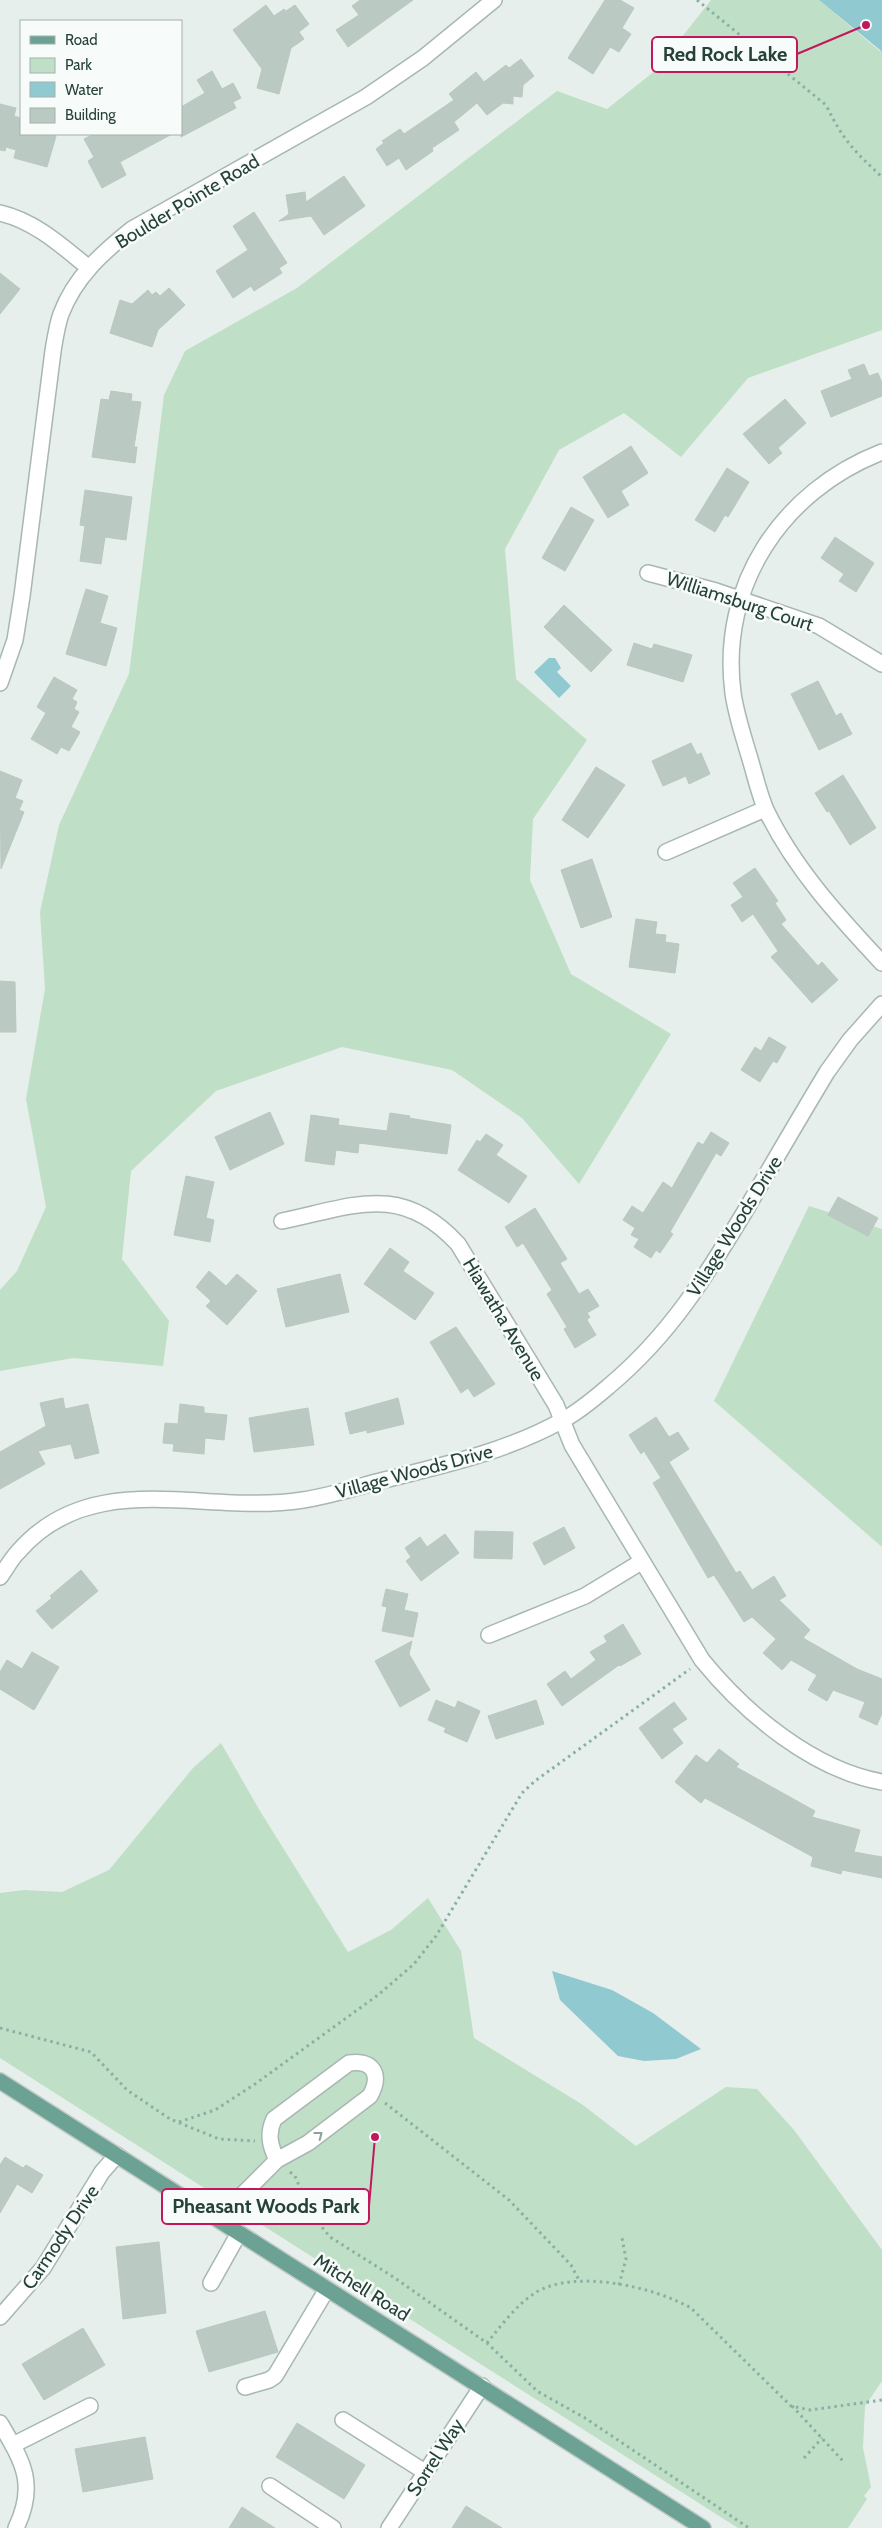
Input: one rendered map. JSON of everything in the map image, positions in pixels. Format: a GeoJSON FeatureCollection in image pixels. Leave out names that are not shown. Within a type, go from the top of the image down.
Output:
{"type":"FeatureCollection","features":[{"type":"Feature","properties":{"kind":"main road","name":"Mitchell Road"},"geometry":{"type":"LineString","coordinates":[[0,2081],[703,2528]]}},
{"type":"Feature","properties":{"kind":"street","name":"Boulder Pointe Road"},"geometry":{"type":"LineString","coordinates":[[0,683],[15,640],[22,596],[52,351],[61,314],[78,281],[102,253],[132,230],[366,97],[423,58],[494,0]]}},
{"type":"Feature","properties":{"kind":"street"},"geometry":{"type":"LineString","coordinates":[[0,213],[33,226],[58,242],[89,268]]}},
{"type":"Feature","properties":{"kind":"street"},"geometry":{"type":"LineString","coordinates":[[882,452],[866,458],[828,480],[795,508],[768,542],[746,578],[736,616],[733,654],[733,693],[741,730],[765,808],[812,884],[882,963]]}},
{"type":"Feature","properties":{"kind":"street","name":"Williamsburg Court"},"geometry":{"type":"LineString","coordinates":[[648,573],[741,600],[819,626],[882,664]]}},
{"type":"Feature","properties":{"kind":"street"},"geometry":{"type":"LineString","coordinates":[[666,852],[765,808]]}},
{"type":"Feature","properties":{"kind":"street","name":"Village Woods Drive"},"geometry":{"type":"LineString","coordinates":[[0,1577],[18,1551],[45,1528],[76,1511],[109,1501],[143,1499],[267,1504],[304,1500],[459,1462],[509,1444],[563,1420],[590,1402],[633,1366],[672,1324],[704,1279],[827,1072],[850,1040],[882,1004]]}},
{"type":"Feature","properties":{"kind":"street","name":"Hiawatha Avenue"},"geometry":{"type":"LineString","coordinates":[[282,1221],[374,1202],[401,1205],[424,1214],[442,1226],[458,1244],[556,1406],[572,1445],[702,1660],[722,1684],[753,1714],[787,1740],[824,1762],[871,1780],[882,1782]]}},
{"type":"Feature","properties":{"kind":"street"},"geometry":{"type":"LineString","coordinates":[[489,1635],[585,1596],[641,1562]]}},
{"type":"Feature","properties":{"kind":"street"},"geometry":{"type":"LineString","coordinates":[[218,2219],[277,2160],[308,2143],[370,2096],[376,2086],[374,2071],[369,2065],[359,2062],[349,2063],[274,2120],[269,2130],[271,2147],[277,2160]]}},
{"type":"Feature","properties":{"kind":"street","name":"Carmody Drive"},"geometry":{"type":"LineString","coordinates":[[0,2317],[43,2268],[102,2172],[117,2155]]}},
{"type":"Feature","properties":{"kind":"street"},"geometry":{"type":"LineString","coordinates":[[211,2283],[239,2233]]}},
{"type":"Feature","properties":{"kind":"street"},"geometry":{"type":"LineString","coordinates":[[245,2387],[269,2380],[275,2376],[327,2289]]}},
{"type":"Feature","properties":{"kind":"street","name":"Sorrel Way"},"geometry":{"type":"LineString","coordinates":[[389,2528],[482,2386]]}},
{"type":"Feature","properties":{"kind":"street"},"geometry":{"type":"LineString","coordinates":[[13,2445],[90,2406]]}},
{"type":"Feature","properties":{"kind":"street"},"geometry":{"type":"LineString","coordinates":[[343,2420],[425,2472]]}},
{"type":"Feature","properties":{"kind":"street"},"geometry":{"type":"LineString","coordinates":[[0,2423],[25,2470],[28,2490],[24,2510],[16,2528]]}},
{"type":"Feature","properties":{"kind":"street"},"geometry":{"type":"LineString","coordinates":[[270,2486],[333,2528]]}},
{"type":"Feature","properties":{"kind":"path"},"geometry":{"type":"LineString","coordinates":[[697,0],[826,105],[837,129],[848,144],[882,177]]}},
{"type":"Feature","properties":{"kind":"path"},"geometry":{"type":"LineString","coordinates":[[178,2122],[215,2110],[255,2084],[378,1996],[414,1964],[436,1936],[522,1793],[535,1781],[702,1660]]}},
{"type":"Feature","properties":{"kind":"path"},"geometry":{"type":"LineString","coordinates":[[0,2028],[91,2052],[127,2090],[178,2122],[219,2139],[256,2141]]}},
{"type":"Feature","properties":{"kind":"path"},"geometry":{"type":"LineString","coordinates":[[370,2096],[387,2104],[509,2200],[571,2265],[579,2280]]}},
{"type":"Feature","properties":{"kind":"path"},"geometry":{"type":"LineString","coordinates":[[277,2160],[295,2176],[312,2214],[330,2238],[395,2278],[487,2343],[537,2391],[585,2418],[749,2528]]}},
{"type":"Feature","properties":{"kind":"path"},"geometry":{"type":"LineString","coordinates":[[619,2285],[626,2259],[622,2238]]}},
{"type":"Feature","properties":{"kind":"path"},"geometry":{"type":"LineString","coordinates":[[487,2343],[511,2315],[536,2293],[552,2286],[579,2280],[619,2285],[677,2300],[691,2308],[791,2406],[843,2461]]}},
{"type":"Feature","properties":{"kind":"path"},"geometry":{"type":"LineString","coordinates":[[791,2406],[810,2410],[882,2400]]}},
{"type":"Feature","properties":{"kind":"path"},"geometry":{"type":"LineString","coordinates":[[804,2458],[822,2438]]}},
{"type":"Feature","properties":{"kind":"green space"},"geometry":{"type":"Polygon","coordinates":[[[711,0],[819,0],[882,53],[882,330],[748,378],[681,457],[624,413],[559,450],[505,549],[516,679],[587,740],[533,819],[530,880],[571,974],[671,1034],[579,1184],[522,1118],[452,1070],[342,1047],[216,1091],[131,1171],[122,1259],[169,1321],[163,1366],[73,1358],[0,1371],[0,1290],[17,1271],[46,1207],[26,1099],[45,989],[40,912],[59,825],[129,674],[164,395],[185,351],[297,288],[557,91],[607,109],[656,70],[711,0]]]}},
{"type":"Feature","properties":{"kind":"green space"},"geometry":{"type":"Polygon","coordinates":[[[809,1206],[882,1229],[882,1547],[714,1401],[809,1206]]]}},
{"type":"Feature","properties":{"kind":"green space"},"geometry":{"type":"Polygon","coordinates":[[[221,1743],[260,1811],[348,1952],[391,1930],[428,1898],[461,1951],[474,2038],[583,2105],[636,2146],[726,2087],[757,2089],[794,2130],[882,2250],[882,2381],[865,2406],[863,2448],[871,2487],[864,2496],[867,2499],[848,2528],[738,2528],[0,2058],[0,1893],[24,1890],[62,1892],[109,1870],[193,1768],[221,1743]]]}},
{"type":"Feature","properties":{"kind":"water"},"geometry":{"type":"Polygon","coordinates":[[[819,0],[882,0],[882,53],[880,50],[819,0]]]}},
{"type":"Feature","properties":{"kind":"water"},"geometry":{"type":"Polygon","coordinates":[[[549,658],[555,658],[561,668],[557,672],[571,686],[559,698],[534,672],[549,658]]]}},
{"type":"Feature","properties":{"kind":"water"},"geometry":{"type":"Polygon","coordinates":[[[552,1971],[612,1990],[653,2013],[701,2049],[676,2059],[644,2061],[618,2056],[560,2000],[552,1971]]]}},
{"type":"Feature","properties":{"kind":"building"},"geometry":{"type":"Polygon","coordinates":[[[360,0],[413,0],[348,47],[336,30],[359,15],[352,6],[360,0]]]}},
{"type":"Feature","properties":{"kind":"building"},"geometry":{"type":"Polygon","coordinates":[[[605,0],[620,0],[634,8],[622,28],[631,34],[619,52],[610,47],[593,74],[568,58],[605,0]]]}},
{"type":"Feature","properties":{"kind":"building"},"geometry":{"type":"Polygon","coordinates":[[[266,5],[274,16],[284,9],[286,11],[295,5],[309,24],[299,32],[304,39],[291,48],[279,94],[257,88],[262,69],[233,30],[266,5]]]}},
{"type":"Feature","properties":{"kind":"building"},"geometry":{"type":"Polygon","coordinates":[[[521,59],[534,76],[523,85],[522,97],[513,96],[513,104],[503,103],[487,115],[477,103],[454,122],[459,130],[432,148],[433,151],[406,170],[399,158],[387,166],[376,149],[384,143],[382,141],[400,129],[404,134],[454,100],[449,94],[476,72],[484,82],[506,65],[509,68],[521,59]]]}},
{"type":"Feature","properties":{"kind":"building"},"geometry":{"type":"Polygon","coordinates":[[[212,71],[222,89],[233,83],[241,98],[233,102],[236,108],[181,137],[182,106],[205,93],[197,80],[212,71]]]}},
{"type":"Feature","properties":{"kind":"building"},"geometry":{"type":"Polygon","coordinates":[[[0,104],[16,108],[14,116],[20,118],[20,135],[56,136],[47,167],[14,158],[16,150],[6,147],[5,151],[0,150],[0,104]]]}},
{"type":"Feature","properties":{"kind":"building"},"geometry":{"type":"Polygon","coordinates":[[[92,135],[170,135],[120,162],[126,175],[102,188],[88,161],[94,157],[84,139],[92,135]]]}},
{"type":"Feature","properties":{"kind":"building"},"geometry":{"type":"Polygon","coordinates":[[[344,176],[365,206],[324,235],[311,216],[279,221],[289,214],[286,195],[305,192],[306,202],[344,176]]]}},
{"type":"Feature","properties":{"kind":"building"},"geometry":{"type":"Polygon","coordinates":[[[254,212],[287,263],[279,268],[282,273],[254,291],[251,286],[233,298],[216,271],[248,250],[233,226],[254,212]]]}},
{"type":"Feature","properties":{"kind":"building"},"geometry":{"type":"Polygon","coordinates":[[[0,273],[20,289],[0,314],[0,273]]]}},
{"type":"Feature","properties":{"kind":"building"},"geometry":{"type":"Polygon","coordinates":[[[169,288],[185,305],[158,330],[152,347],[110,333],[120,300],[132,304],[148,290],[152,295],[156,292],[160,296],[169,288]]]}},
{"type":"Feature","properties":{"kind":"building"},"geometry":{"type":"Polygon","coordinates":[[[864,364],[869,376],[878,373],[882,383],[882,396],[831,417],[821,391],[852,379],[848,370],[864,364]]]}},
{"type":"Feature","properties":{"kind":"building"},"geometry":{"type":"Polygon","coordinates":[[[111,391],[132,394],[131,401],[141,402],[134,447],[137,447],[135,463],[92,457],[101,399],[109,400],[111,391]]]}},
{"type":"Feature","properties":{"kind":"building"},"geometry":{"type":"Polygon","coordinates":[[[785,399],[806,423],[778,448],[782,453],[769,464],[743,434],[785,399]]]}},
{"type":"Feature","properties":{"kind":"building"},"geometry":{"type":"Polygon","coordinates":[[[631,446],[648,473],[621,491],[629,505],[608,518],[583,477],[631,446]]]}},
{"type":"Feature","properties":{"kind":"building"},"geometry":{"type":"Polygon","coordinates":[[[727,468],[749,482],[728,517],[725,515],[715,532],[695,520],[727,468]]]}},
{"type":"Feature","properties":{"kind":"building"},"geometry":{"type":"Polygon","coordinates":[[[85,490],[132,497],[126,540],[105,537],[101,564],[80,561],[85,526],[80,525],[85,490]]]}},
{"type":"Feature","properties":{"kind":"building"},"geometry":{"type":"Polygon","coordinates":[[[571,507],[594,520],[565,571],[542,558],[571,507]]]}},
{"type":"Feature","properties":{"kind":"building"},"geometry":{"type":"Polygon","coordinates":[[[835,537],[874,563],[856,592],[839,581],[844,574],[821,558],[835,537]]]}},
{"type":"Feature","properties":{"kind":"building"},"geometry":{"type":"Polygon","coordinates":[[[86,589],[108,596],[100,623],[117,628],[106,666],[66,654],[86,589]]]}},
{"type":"Feature","properties":{"kind":"building"},"geometry":{"type":"Polygon","coordinates":[[[564,605],[612,650],[591,672],[544,627],[564,605]]]}},
{"type":"Feature","properties":{"kind":"building"},"geometry":{"type":"Polygon","coordinates":[[[634,643],[652,649],[654,644],[692,655],[683,682],[627,665],[634,643]]]}},
{"type":"Feature","properties":{"kind":"building"},"geometry":{"type":"Polygon","coordinates":[[[54,677],[77,690],[72,699],[77,702],[74,709],[79,712],[71,727],[80,732],[69,751],[61,747],[57,754],[31,739],[46,713],[37,707],[54,677]]]}},
{"type":"Feature","properties":{"kind":"building"},"geometry":{"type":"Polygon","coordinates":[[[818,681],[836,716],[841,713],[852,734],[819,750],[791,694],[818,681]]]}},
{"type":"Feature","properties":{"kind":"building"},"geometry":{"type":"Polygon","coordinates":[[[691,743],[697,755],[701,753],[710,774],[689,784],[686,776],[663,786],[652,761],[691,743]]]}},
{"type":"Feature","properties":{"kind":"building"},"geometry":{"type":"Polygon","coordinates":[[[596,767],[625,785],[588,838],[562,820],[596,767]]]}},
{"type":"Feature","properties":{"kind":"building"},"geometry":{"type":"Polygon","coordinates":[[[0,771],[22,780],[15,798],[23,801],[19,810],[24,812],[1,869],[0,771]]]}},
{"type":"Feature","properties":{"kind":"building"},"geometry":{"type":"Polygon","coordinates":[[[843,775],[876,828],[850,845],[829,811],[827,812],[815,793],[843,775]]]}},
{"type":"Feature","properties":{"kind":"building"},"geometry":{"type":"Polygon","coordinates":[[[592,859],[612,917],[581,928],[561,870],[592,859]]]}},
{"type":"Feature","properties":{"kind":"building"},"geometry":{"type":"Polygon","coordinates":[[[755,868],[778,901],[775,903],[786,920],[781,924],[818,966],[822,962],[838,980],[812,1003],[771,957],[778,951],[753,914],[742,922],[731,905],[743,897],[733,883],[755,868]]]}},
{"type":"Feature","properties":{"kind":"building"},"geometry":{"type":"Polygon","coordinates":[[[636,919],[657,922],[655,934],[666,935],[665,942],[679,944],[675,973],[629,967],[636,919]]]}},
{"type":"Feature","properties":{"kind":"building"},"geometry":{"type":"Polygon","coordinates":[[[0,981],[15,982],[16,1032],[0,1032],[0,981]]]}},
{"type":"Feature","properties":{"kind":"building"},"geometry":{"type":"Polygon","coordinates":[[[769,1037],[786,1047],[777,1063],[773,1061],[760,1082],[741,1070],[755,1047],[761,1051],[769,1037]]]}},
{"type":"Feature","properties":{"kind":"building"},"geometry":{"type":"Polygon","coordinates":[[[270,1112],[284,1144],[230,1170],[215,1137],[270,1112]]]}},
{"type":"Feature","properties":{"kind":"building"},"geometry":{"type":"Polygon","coordinates":[[[390,1113],[451,1125],[447,1154],[359,1143],[358,1153],[336,1150],[334,1165],[305,1161],[311,1115],[339,1119],[338,1125],[387,1131],[390,1113]]]}},
{"type":"Feature","properties":{"kind":"building"},"geometry":{"type":"Polygon","coordinates":[[[711,1132],[729,1143],[721,1156],[716,1153],[670,1232],[673,1234],[660,1253],[656,1250],[651,1258],[634,1247],[639,1239],[631,1235],[635,1228],[623,1220],[632,1206],[643,1213],[663,1182],[672,1188],[698,1142],[703,1145],[711,1132]]]}},
{"type":"Feature","properties":{"kind":"building"},"geometry":{"type":"Polygon","coordinates":[[[486,1134],[503,1145],[496,1155],[527,1176],[509,1203],[458,1170],[477,1140],[480,1142],[486,1134]]]}},
{"type":"Feature","properties":{"kind":"building"},"geometry":{"type":"Polygon","coordinates":[[[186,1176],[214,1182],[206,1218],[214,1220],[210,1242],[174,1235],[186,1176]]]}},
{"type":"Feature","properties":{"kind":"building"},"geometry":{"type":"Polygon","coordinates":[[[838,1197],[878,1218],[868,1236],[828,1215],[838,1197]]]}},
{"type":"Feature","properties":{"kind":"building"},"geometry":{"type":"Polygon","coordinates":[[[535,1208],[567,1259],[560,1263],[579,1294],[588,1289],[599,1306],[587,1313],[590,1317],[587,1320],[596,1335],[575,1348],[564,1329],[567,1327],[547,1294],[552,1290],[523,1243],[517,1247],[505,1227],[535,1208]]]}},
{"type":"Feature","properties":{"kind":"building"},"geometry":{"type":"Polygon","coordinates":[[[390,1248],[409,1262],[403,1271],[434,1293],[415,1320],[364,1284],[390,1248]]]}},
{"type":"Feature","properties":{"kind":"building"},"geometry":{"type":"Polygon","coordinates":[[[209,1271],[226,1286],[237,1274],[257,1291],[227,1325],[206,1306],[211,1301],[196,1287],[209,1271]]]}},
{"type":"Feature","properties":{"kind":"building"},"geometry":{"type":"Polygon","coordinates":[[[340,1274],[349,1312],[286,1327],[277,1289],[340,1274]]]}},
{"type":"Feature","properties":{"kind":"building"},"geometry":{"type":"Polygon","coordinates":[[[456,1327],[495,1384],[474,1397],[468,1388],[461,1393],[430,1342],[456,1327]]]}},
{"type":"Feature","properties":{"kind":"building"},"geometry":{"type":"Polygon","coordinates":[[[63,1398],[65,1409],[88,1404],[99,1453],[75,1459],[71,1444],[38,1451],[45,1464],[0,1489],[0,1452],[46,1426],[40,1403],[63,1398]]]}},
{"type":"Feature","properties":{"kind":"building"},"geometry":{"type":"Polygon","coordinates":[[[398,1398],[404,1424],[367,1433],[367,1430],[350,1434],[345,1413],[398,1398]]]}},
{"type":"Feature","properties":{"kind":"building"},"geometry":{"type":"Polygon","coordinates":[[[180,1404],[204,1407],[204,1413],[227,1415],[224,1440],[205,1438],[204,1454],[173,1451],[174,1444],[163,1443],[165,1423],[178,1424],[180,1404]]]}},
{"type":"Feature","properties":{"kind":"building"},"geometry":{"type":"Polygon","coordinates":[[[308,1408],[314,1445],[254,1452],[249,1418],[308,1408]]]}},
{"type":"Feature","properties":{"kind":"building"},"geometry":{"type":"Polygon","coordinates":[[[656,1417],[669,1437],[678,1432],[689,1449],[669,1462],[736,1573],[740,1571],[752,1590],[774,1576],[786,1596],[779,1600],[810,1630],[803,1638],[857,1669],[882,1679],[882,1713],[877,1725],[859,1717],[865,1702],[833,1690],[827,1701],[808,1690],[817,1675],[791,1660],[782,1670],[763,1653],[776,1639],[752,1617],[744,1622],[714,1575],[708,1578],[653,1483],[661,1478],[644,1451],[641,1454],[629,1435],[656,1417]]]}},
{"type":"Feature","properties":{"kind":"building"},"geometry":{"type":"Polygon","coordinates":[[[564,1527],[575,1548],[544,1565],[533,1543],[564,1527]]]}},
{"type":"Feature","properties":{"kind":"building"},"geometry":{"type":"Polygon","coordinates":[[[475,1531],[513,1532],[512,1559],[474,1558],[475,1531]]]}},
{"type":"Feature","properties":{"kind":"building"},"geometry":{"type":"Polygon","coordinates":[[[445,1534],[459,1553],[421,1581],[406,1561],[411,1557],[405,1548],[420,1537],[427,1547],[445,1534]]]}},
{"type":"Feature","properties":{"kind":"building"},"geometry":{"type":"Polygon","coordinates":[[[81,1570],[98,1591],[52,1629],[36,1611],[52,1598],[50,1596],[81,1570]]]}},
{"type":"Feature","properties":{"kind":"building"},"geometry":{"type":"Polygon","coordinates":[[[386,1589],[408,1594],[404,1610],[418,1613],[413,1637],[382,1631],[387,1607],[382,1606],[386,1589]]]}},
{"type":"Feature","properties":{"kind":"building"},"geometry":{"type":"Polygon","coordinates":[[[623,1624],[641,1654],[619,1665],[562,1706],[547,1684],[565,1671],[571,1679],[596,1660],[590,1652],[607,1642],[604,1636],[623,1624]]]}},
{"type":"Feature","properties":{"kind":"building"},"geometry":{"type":"Polygon","coordinates":[[[412,1641],[409,1654],[430,1690],[400,1707],[375,1661],[412,1641]]]}},
{"type":"Feature","properties":{"kind":"building"},"geometry":{"type":"Polygon","coordinates":[[[32,1652],[59,1667],[34,1710],[0,1689],[0,1672],[7,1660],[22,1669],[32,1652]]]}},
{"type":"Feature","properties":{"kind":"building"},"geometry":{"type":"Polygon","coordinates":[[[436,1700],[455,1708],[458,1701],[480,1711],[467,1742],[444,1732],[446,1728],[428,1720],[436,1700]]]}},
{"type":"Feature","properties":{"kind":"building"},"geometry":{"type":"Polygon","coordinates":[[[536,1700],[544,1724],[496,1739],[488,1716],[536,1700]]]}},
{"type":"Feature","properties":{"kind":"building"},"geometry":{"type":"Polygon","coordinates":[[[674,1702],[687,1719],[672,1729],[683,1743],[662,1759],[639,1728],[674,1702]]]}},
{"type":"Feature","properties":{"kind":"building"},"geometry":{"type":"Polygon","coordinates":[[[719,1749],[739,1764],[736,1767],[815,1811],[812,1817],[860,1830],[854,1852],[882,1857],[882,1878],[842,1870],[841,1874],[811,1866],[813,1857],[705,1798],[701,1803],[675,1782],[696,1755],[707,1763],[719,1749]]]}},
{"type":"Feature","properties":{"kind":"building"},"geometry":{"type":"Polygon","coordinates":[[[5,2157],[23,2168],[26,2165],[43,2175],[32,2193],[17,2184],[0,2213],[0,2165],[5,2157]]]}},
{"type":"Feature","properties":{"kind":"building"},"geometry":{"type":"Polygon","coordinates":[[[159,2242],[166,2313],[123,2319],[116,2247],[159,2242]]]}},
{"type":"Feature","properties":{"kind":"building"},"geometry":{"type":"Polygon","coordinates":[[[265,2311],[278,2352],[209,2372],[196,2331],[265,2311]]]}},
{"type":"Feature","properties":{"kind":"building"},"geometry":{"type":"Polygon","coordinates":[[[83,2328],[105,2365],[44,2400],[22,2364],[83,2328]]]}},
{"type":"Feature","properties":{"kind":"building"},"geometry":{"type":"Polygon","coordinates":[[[297,2423],[365,2465],[344,2499],[276,2457],[297,2423]]]}},
{"type":"Feature","properties":{"kind":"building"},"geometry":{"type":"Polygon","coordinates":[[[145,2437],[153,2479],[83,2492],[75,2449],[145,2437]]]}},
{"type":"Feature","properties":{"kind":"building"},"geometry":{"type":"Polygon","coordinates":[[[466,2506],[502,2528],[452,2528],[466,2506]]]}},
{"type":"Feature","properties":{"kind":"building"},"geometry":{"type":"Polygon","coordinates":[[[242,2507],[275,2528],[229,2528],[242,2507]]]}},
{"type":"Feature","properties":{"kind":"place","name":"Red Rock Lake"},"geometry":{"type":"Point","coordinates":[866,25]}},
{"type":"Feature","properties":{"kind":"place","name":"Pheasant Woods Park"},"geometry":{"type":"Point","coordinates":[375,2137]}}]}
